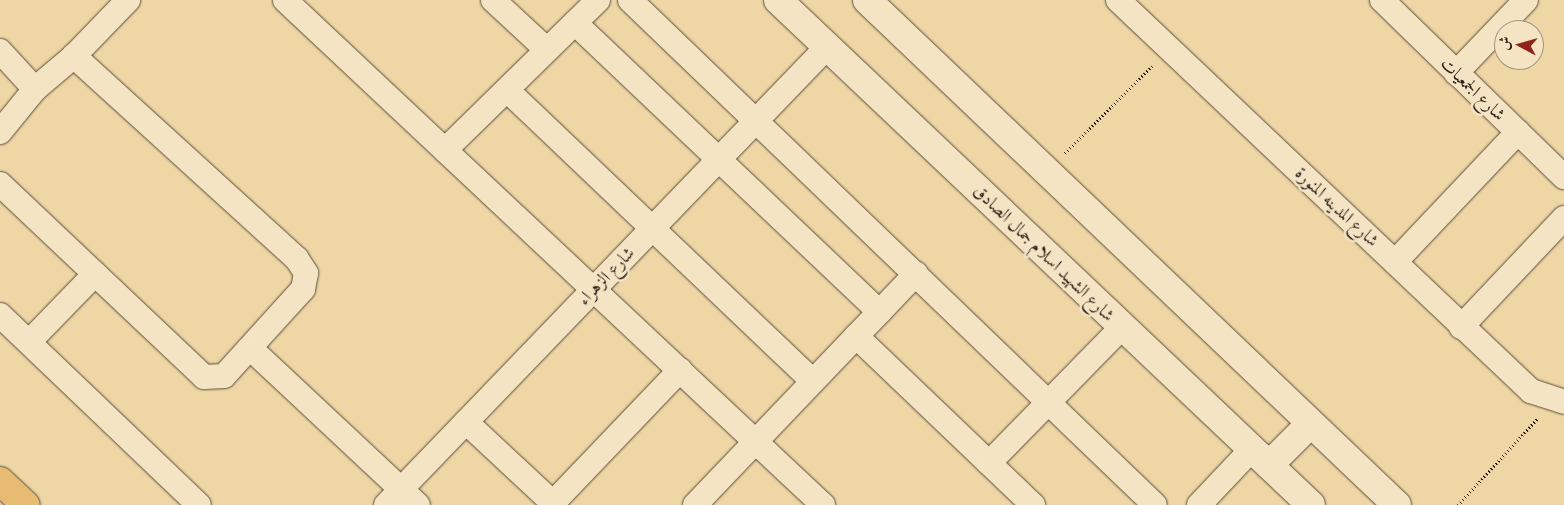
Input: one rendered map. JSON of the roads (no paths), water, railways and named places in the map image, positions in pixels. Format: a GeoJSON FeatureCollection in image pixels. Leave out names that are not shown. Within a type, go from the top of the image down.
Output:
{"type":"FeatureCollection","features":[{"type":"Feature","properties":{"kind":"main road"},"geometry":{"type":"LineString","coordinates":[[0,481],[26,505]]}},
{"type":"Feature","properties":{"kind":"street"},"geometry":{"type":"LineString","coordinates":[[0,132],[35,88],[74,56],[128,0]]}},
{"type":"Feature","properties":{"kind":"street"},"geometry":{"type":"LineString","coordinates":[[285,0],[823,505]]}},
{"type":"Feature","properties":{"kind":"street"},"geometry":{"type":"LineString","coordinates":[[493,0],[546,49]]}},
{"type":"Feature","properties":{"kind":"street"},"geometry":{"type":"LineString","coordinates":[[444,150],[598,0]]}},
{"type":"Feature","properties":{"kind":"street"},"geometry":{"type":"LineString","coordinates":[[630,0],[1155,505]]}},
{"type":"Feature","properties":{"kind":"street","name":"شارع الشهيد اسلام جمال الصادق"},"geometry":{"type":"LineString","coordinates":[[778,0],[1311,505]]}},
{"type":"Feature","properties":{"kind":"street"},"geometry":{"type":"LineString","coordinates":[[867,0],[1397,505]]}},
{"type":"Feature","properties":{"kind":"street","name":"شارع المدينه المنورة"},"geometry":{"type":"LineString","coordinates":[[1118,0],[1395,262],[1461,327],[1532,391],[1559,401]]}},
{"type":"Feature","properties":{"kind":"street","name":"شارع الجمعيات"},"geometry":{"type":"LineString","coordinates":[[1382,0],[1564,177]]}},
{"type":"Feature","properties":{"kind":"street"},"geometry":{"type":"LineString","coordinates":[[1456,73],[1526,0]]}},
{"type":"Feature","properties":{"kind":"street"},"geometry":{"type":"LineString","coordinates":[[575,23],[880,312]]}},
{"type":"Feature","properties":{"kind":"street","name":"شارع الزهراء"},"geometry":{"type":"LineString","coordinates":[[393,497],[827,47]]}},
{"type":"Feature","properties":{"kind":"street"},"geometry":{"type":"LineString","coordinates":[[0,51],[35,88]]}},
{"type":"Feature","properties":{"kind":"street"},"geometry":{"type":"LineString","coordinates":[[0,184],[204,377],[224,376],[303,289],[306,282],[303,265],[74,56]]}},
{"type":"Feature","properties":{"kind":"street"},"geometry":{"type":"LineString","coordinates":[[506,90],[813,381]]}},
{"type":"Feature","properties":{"kind":"street"},"geometry":{"type":"LineString","coordinates":[[1395,262],[1518,132]]}},
{"type":"Feature","properties":{"kind":"street"},"geometry":{"type":"LineString","coordinates":[[1461,327],[1564,218]]}},
{"type":"Feature","properties":{"kind":"street"},"geometry":{"type":"LineString","coordinates":[[29,342],[95,274]]}},
{"type":"Feature","properties":{"kind":"street"},"geometry":{"type":"LineString","coordinates":[[696,505],[916,274]]}},
{"type":"Feature","properties":{"kind":"street"},"geometry":{"type":"LineString","coordinates":[[0,315],[199,505]]}},
{"type":"Feature","properties":{"kind":"street"},"geometry":{"type":"LineString","coordinates":[[989,463],[1122,327]]}},
{"type":"Feature","properties":{"kind":"street"},"geometry":{"type":"LineString","coordinates":[[856,336],[1033,505]]}},
{"type":"Feature","properties":{"kind":"street"},"geometry":{"type":"LineString","coordinates":[[250,348],[393,497],[418,505]]}},
{"type":"Feature","properties":{"kind":"street"},"geometry":{"type":"LineString","coordinates":[[466,422],[554,504],[680,370]]}},
{"type":"Feature","properties":{"kind":"street"},"geometry":{"type":"LineString","coordinates":[[1199,505],[1260,457],[1311,423]]}}]}
